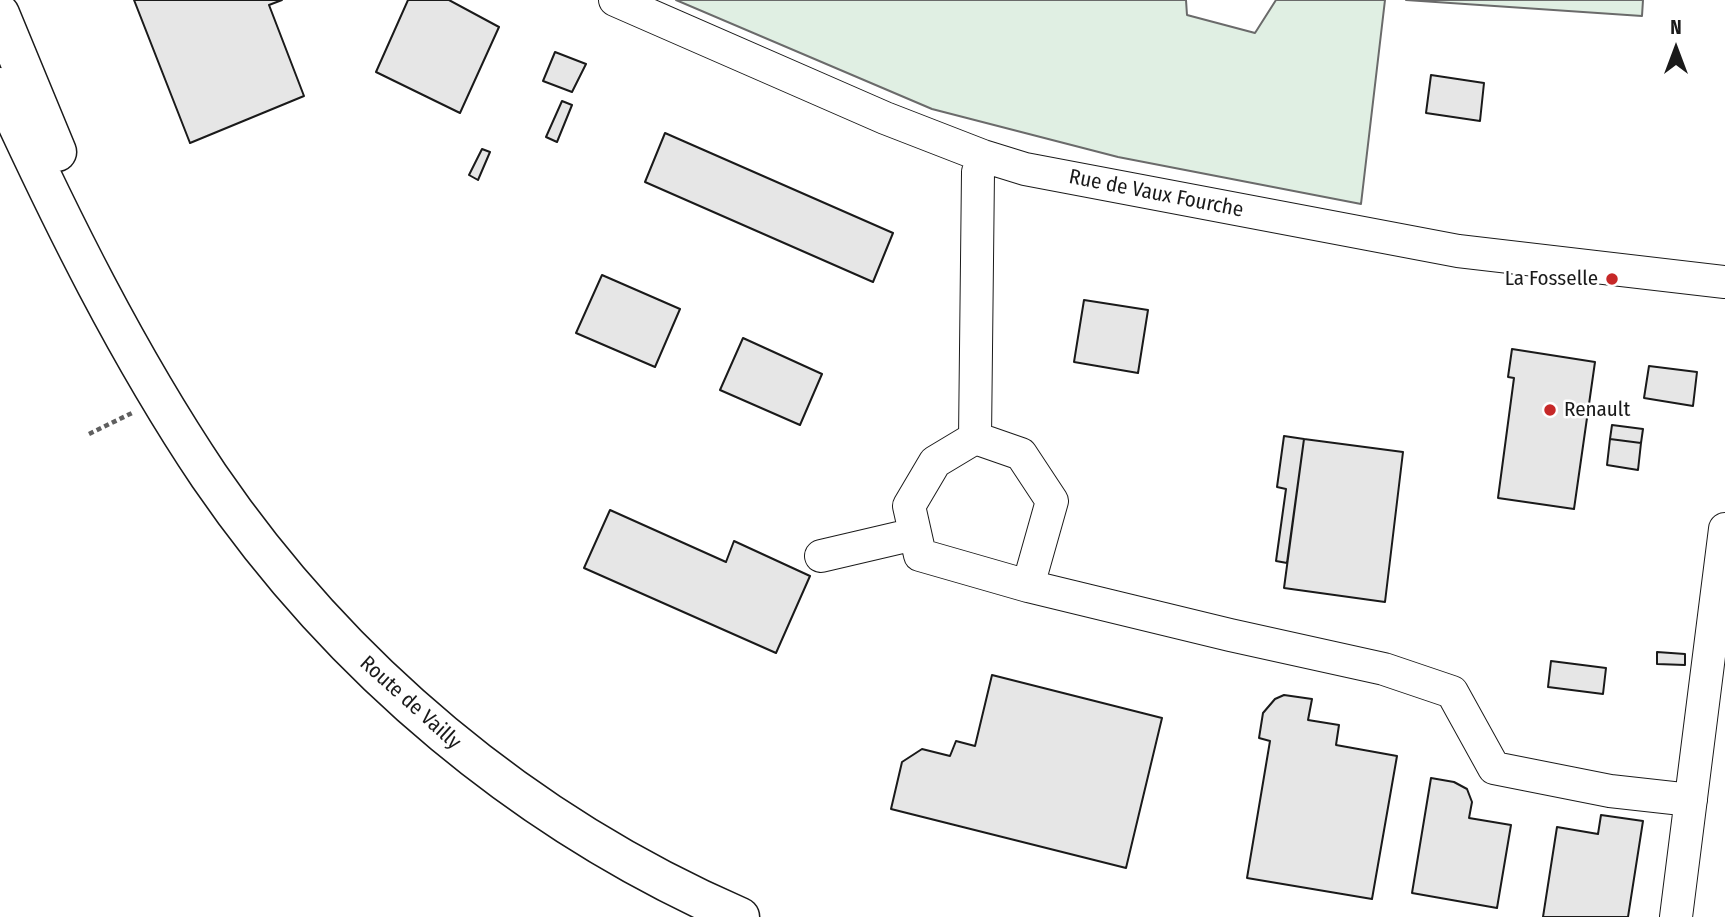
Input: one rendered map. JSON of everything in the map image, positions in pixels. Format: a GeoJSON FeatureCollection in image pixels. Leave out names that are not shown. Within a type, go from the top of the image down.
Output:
{"type":"FeatureCollection","features":[{"type":"Feature","properties":{"kind":"main road"},"geometry":{"type":"LineString","coordinates":[[0,14],[161,399]]}},
{"type":"Feature","properties":{"kind":"main road"},"geometry":{"type":"LineString","coordinates":[[0,87],[72,241],[161,399]]}},
{"type":"Feature","properties":{"kind":"main road","name":"Route de Vailly"},"geometry":{"type":"LineString","coordinates":[[161,399],[208,474],[261,547],[350,649],[402,697],[469,755],[554,817],[646,871],[740,917]]}},
{"type":"Feature","properties":{"kind":"street","name":"Rue de Vaux Fourche"},"geometry":{"type":"LineString","coordinates":[[615,0],[816,89],[983,156],[1025,169],[1512,259],[1725,282]]}},
{"type":"Feature","properties":{"kind":"street"},"geometry":{"type":"LineString","coordinates":[[975,438],[978,172],[983,156]]}},
{"type":"Feature","properties":{"kind":"street"},"geometry":{"type":"LineString","coordinates":[[975,438],[935,462],[909,506],[920,555],[1028,586],[1384,669],[1452,692],[1494,768],[1610,791],[1691,800]]}},
{"type":"Feature","properties":{"kind":"street"},"geometry":{"type":"LineString","coordinates":[[975,438],[1021,454],[1052,500],[1028,586]]}},
{"type":"Feature","properties":{"kind":"street"},"geometry":{"type":"LineString","coordinates":[[1676,917],[1725,529]]}},
{"type":"Feature","properties":{"kind":"street"},"geometry":{"type":"LineString","coordinates":[[821,556],[915,534]]}},
{"type":"Feature","properties":{"kind":"path"},"geometry":{"type":"LineString","coordinates":[[89,434],[161,399]]}},
{"type":"Feature","properties":{"kind":"green space"},"geometry":{"type":"Polygon","coordinates":[[[676,0],[1186,0],[1187,15],[1255,33],[1276,0],[1385,0],[1361,204],[1118,157],[932,109],[676,0]]]}},
{"type":"Feature","properties":{"kind":"green space"},"geometry":{"type":"Polygon","coordinates":[[[1406,0],[1643,0],[1642,16],[1406,0]]]}},
{"type":"Feature","properties":{"kind":"building"},"geometry":{"type":"Polygon","coordinates":[[[134,0],[282,0],[269,5],[304,96],[190,143],[134,0]]]}},
{"type":"Feature","properties":{"kind":"building"},"geometry":{"type":"Polygon","coordinates":[[[408,0],[449,0],[499,27],[460,113],[376,72],[408,0]]]}},
{"type":"Feature","properties":{"kind":"building"},"geometry":{"type":"Polygon","coordinates":[[[555,52],[586,64],[572,92],[543,81],[555,52]]]}},
{"type":"Feature","properties":{"kind":"building"},"geometry":{"type":"Polygon","coordinates":[[[1431,75],[1484,83],[1480,121],[1426,113],[1431,75]]]}},
{"type":"Feature","properties":{"kind":"building"},"geometry":{"type":"Polygon","coordinates":[[[562,101],[572,105],[557,142],[546,137],[562,101]]]}},
{"type":"Feature","properties":{"kind":"building"},"geometry":{"type":"Polygon","coordinates":[[[665,133],[893,233],[873,282],[645,182],[665,133]]]}},
{"type":"Feature","properties":{"kind":"building"},"geometry":{"type":"Polygon","coordinates":[[[482,149],[490,152],[478,180],[469,175],[482,149]]]}},
{"type":"Feature","properties":{"kind":"building"},"geometry":{"type":"Polygon","coordinates":[[[602,275],[680,309],[655,367],[576,333],[602,275]]]}},
{"type":"Feature","properties":{"kind":"building"},"geometry":{"type":"Polygon","coordinates":[[[1084,300],[1148,310],[1138,373],[1074,362],[1084,300]]]}},
{"type":"Feature","properties":{"kind":"building"},"geometry":{"type":"Polygon","coordinates":[[[743,338],[822,374],[800,425],[720,390],[743,338]]]}},
{"type":"Feature","properties":{"kind":"building"},"geometry":{"type":"Polygon","coordinates":[[[1512,349],[1595,362],[1574,509],[1498,498],[1514,378],[1508,377],[1512,349]]]}},
{"type":"Feature","properties":{"kind":"building"},"geometry":{"type":"Polygon","coordinates":[[[1649,366],[1697,372],[1693,406],[1644,398],[1649,366]]]}},
{"type":"Feature","properties":{"kind":"building"},"geometry":{"type":"Polygon","coordinates":[[[1612,425],[1643,429],[1641,443],[1610,439],[1612,425]]]}},
{"type":"Feature","properties":{"kind":"building"},"geometry":{"type":"Polygon","coordinates":[[[1284,436],[1304,439],[1287,563],[1276,561],[1286,489],[1277,487],[1284,436]]]}},
{"type":"Feature","properties":{"kind":"building"},"geometry":{"type":"Polygon","coordinates":[[[1304,439],[1403,452],[1385,602],[1284,588],[1304,439]]]}},
{"type":"Feature","properties":{"kind":"building"},"geometry":{"type":"Polygon","coordinates":[[[1610,439],[1641,443],[1638,470],[1607,465],[1610,439]]]}},
{"type":"Feature","properties":{"kind":"building"},"geometry":{"type":"Polygon","coordinates":[[[610,510],[726,562],[734,541],[810,576],[776,653],[584,568],[610,510]]]}},
{"type":"Feature","properties":{"kind":"building"},"geometry":{"type":"Polygon","coordinates":[[[1657,652],[1685,654],[1685,665],[1657,664],[1657,652]]]}},
{"type":"Feature","properties":{"kind":"building"},"geometry":{"type":"Polygon","coordinates":[[[1551,661],[1606,668],[1603,694],[1548,687],[1551,661]]]}},
{"type":"Feature","properties":{"kind":"building"},"geometry":{"type":"Polygon","coordinates":[[[992,675],[1162,718],[1126,868],[891,809],[902,762],[922,749],[950,756],[956,741],[975,746],[992,675]]]}},
{"type":"Feature","properties":{"kind":"building"},"geometry":{"type":"Polygon","coordinates":[[[1284,695],[1312,699],[1308,720],[1339,725],[1336,745],[1397,756],[1372,899],[1247,878],[1270,741],[1259,738],[1263,713],[1275,699],[1284,695]]]}},
{"type":"Feature","properties":{"kind":"building"},"geometry":{"type":"Polygon","coordinates":[[[1431,778],[1454,782],[1467,789],[1472,802],[1469,818],[1511,825],[1497,908],[1412,893],[1431,778]]]}},
{"type":"Feature","properties":{"kind":"building"},"geometry":{"type":"Polygon","coordinates":[[[1601,815],[1643,821],[1628,917],[1543,917],[1557,827],[1598,834],[1601,815]]]}},
{"type":"Feature","properties":{"kind":"place","name":"La Fosselle"},"geometry":{"type":"Point","coordinates":[1612,279]}},
{"type":"Feature","properties":{"kind":"place","name":"Renault"},"geometry":{"type":"Point","coordinates":[1550,410]}}]}
